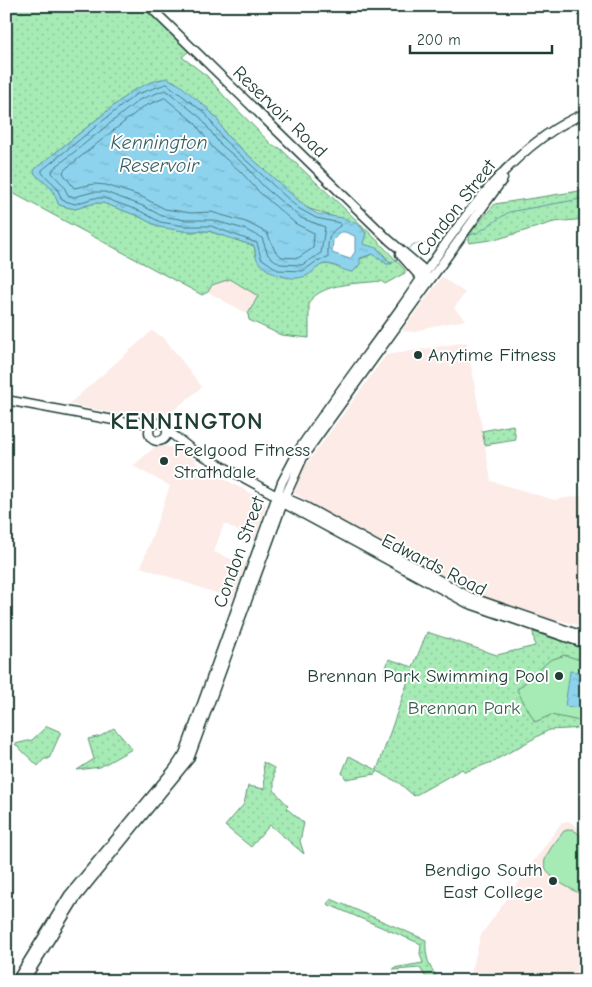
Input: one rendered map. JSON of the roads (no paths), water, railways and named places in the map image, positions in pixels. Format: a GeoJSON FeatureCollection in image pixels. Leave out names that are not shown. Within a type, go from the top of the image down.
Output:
{"type":"FeatureCollection","features":[{"type":"Feature","properties":{"kind":"main road","name":"Reservoir Road"},"geometry":{"type":"LineString","coordinates":[[149,6],[389,240],[425,279]]}},
{"type":"Feature","properties":{"kind":"main road","name":"Condon Street"},"geometry":{"type":"LineString","coordinates":[[208,698],[257,575],[284,500],[307,450],[425,279],[524,152],[549,131],[586,112]]}},
{"type":"Feature","properties":{"kind":"main road","name":"Condon Street"},"geometry":{"type":"LineString","coordinates":[[16,981],[89,877],[185,766],[193,751],[242,593],[288,468],[300,448],[386,335]]}},
{"type":"Feature","properties":{"kind":"main road"},"geometry":{"type":"LineString","coordinates":[[8,400],[124,422],[155,423],[164,425],[168,431],[166,437],[161,441],[153,439],[149,434],[124,422]]}},
{"type":"Feature","properties":{"kind":"main road"},"geometry":{"type":"LineString","coordinates":[[149,434],[150,428],[155,423]]}},
{"type":"Feature","properties":{"kind":"main road","name":"Edwards Road"},"geometry":{"type":"LineString","coordinates":[[168,431],[191,449],[284,500],[470,596],[586,637]]}},
{"type":"Feature","properties":{"kind":"main road","name":"Edwards Road"},"geometry":{"type":"LineString","coordinates":[[161,441],[191,449]]}},
{"type":"Feature","properties":{"kind":"main road","name":"Edwards Road"},"geometry":{"type":"LineString","coordinates":[[284,500],[303,514],[472,605],[586,644]]}},
{"type":"Feature","properties":{"kind":"main road"},"geometry":{"type":"LineString","coordinates":[[279,515],[289,511],[303,514]]}},
{"type":"Feature","properties":{"kind":"main road"},"geometry":{"type":"LineString","coordinates":[[242,593],[252,577],[257,575]]}},
{"type":"Feature","properties":{"kind":"main road","name":"Condon Street"},"geometry":{"type":"LineString","coordinates":[[24,981],[52,929]]}},
{"type":"Feature","properties":{"kind":"water","name":"Kennington Reservoir"},"geometry":{"type":"Polygon","coordinates":[[[167,78],[180,85],[209,110],[227,136],[307,208],[318,214],[343,218],[358,224],[366,233],[363,244],[377,248],[392,264],[387,264],[373,254],[360,258],[360,264],[353,272],[325,264],[308,275],[288,278],[267,270],[262,266],[257,259],[254,246],[209,231],[184,231],[159,227],[138,216],[103,203],[95,203],[75,209],[59,205],[52,189],[35,174],[34,170],[132,91],[151,82],[167,78]],[[340,232],[333,240],[332,253],[350,259],[355,252],[355,236],[340,232]]]}},
{"type":"Feature","properties":{"kind":"water"},"geometry":{"type":"Polygon","coordinates":[[[570,671],[583,673],[581,708],[565,706],[570,671]]]}},
{"type":"Feature","properties":{"kind":"waterway"},"geometry":{"type":"LineString","coordinates":[[470,235],[477,233],[509,212],[586,198]]}},
{"type":"Feature","properties":{"kind":"waterway"},"geometry":{"type":"LineString","coordinates":[[409,248],[414,244],[426,244],[437,233],[448,234]]}},
{"type":"Feature","properties":{"kind":"waterway"},"geometry":{"type":"LineString","coordinates":[[392,263],[397,259]]}},
{"type":"Feature","properties":{"kind":"place","name":"Anytime Fitness"},"geometry":{"type":"Point","coordinates":[418,355]}},
{"type":"Feature","properties":{"kind":"place","name":"Feelgood Fitness Strathdale"},"geometry":{"type":"Point","coordinates":[164,461]}},
{"type":"Feature","properties":{"kind":"place","name":"Brennan Park Swimming Pool"},"geometry":{"type":"Point","coordinates":[559,676]}},
{"type":"Feature","properties":{"kind":"place","name":"Bendigo South East College"},"geometry":{"type":"Point","coordinates":[553,881]}},
{"type":"Feature","properties":{"kind":"district","name":"KENNINGTON"},"geometry":{"type":"Point","coordinates":[187,421]}},
{"type":"Feature","properties":{"kind":"park label","name":"Brennan Park"},"geometry":{"type":"Point","coordinates":[464,708]}}]}
